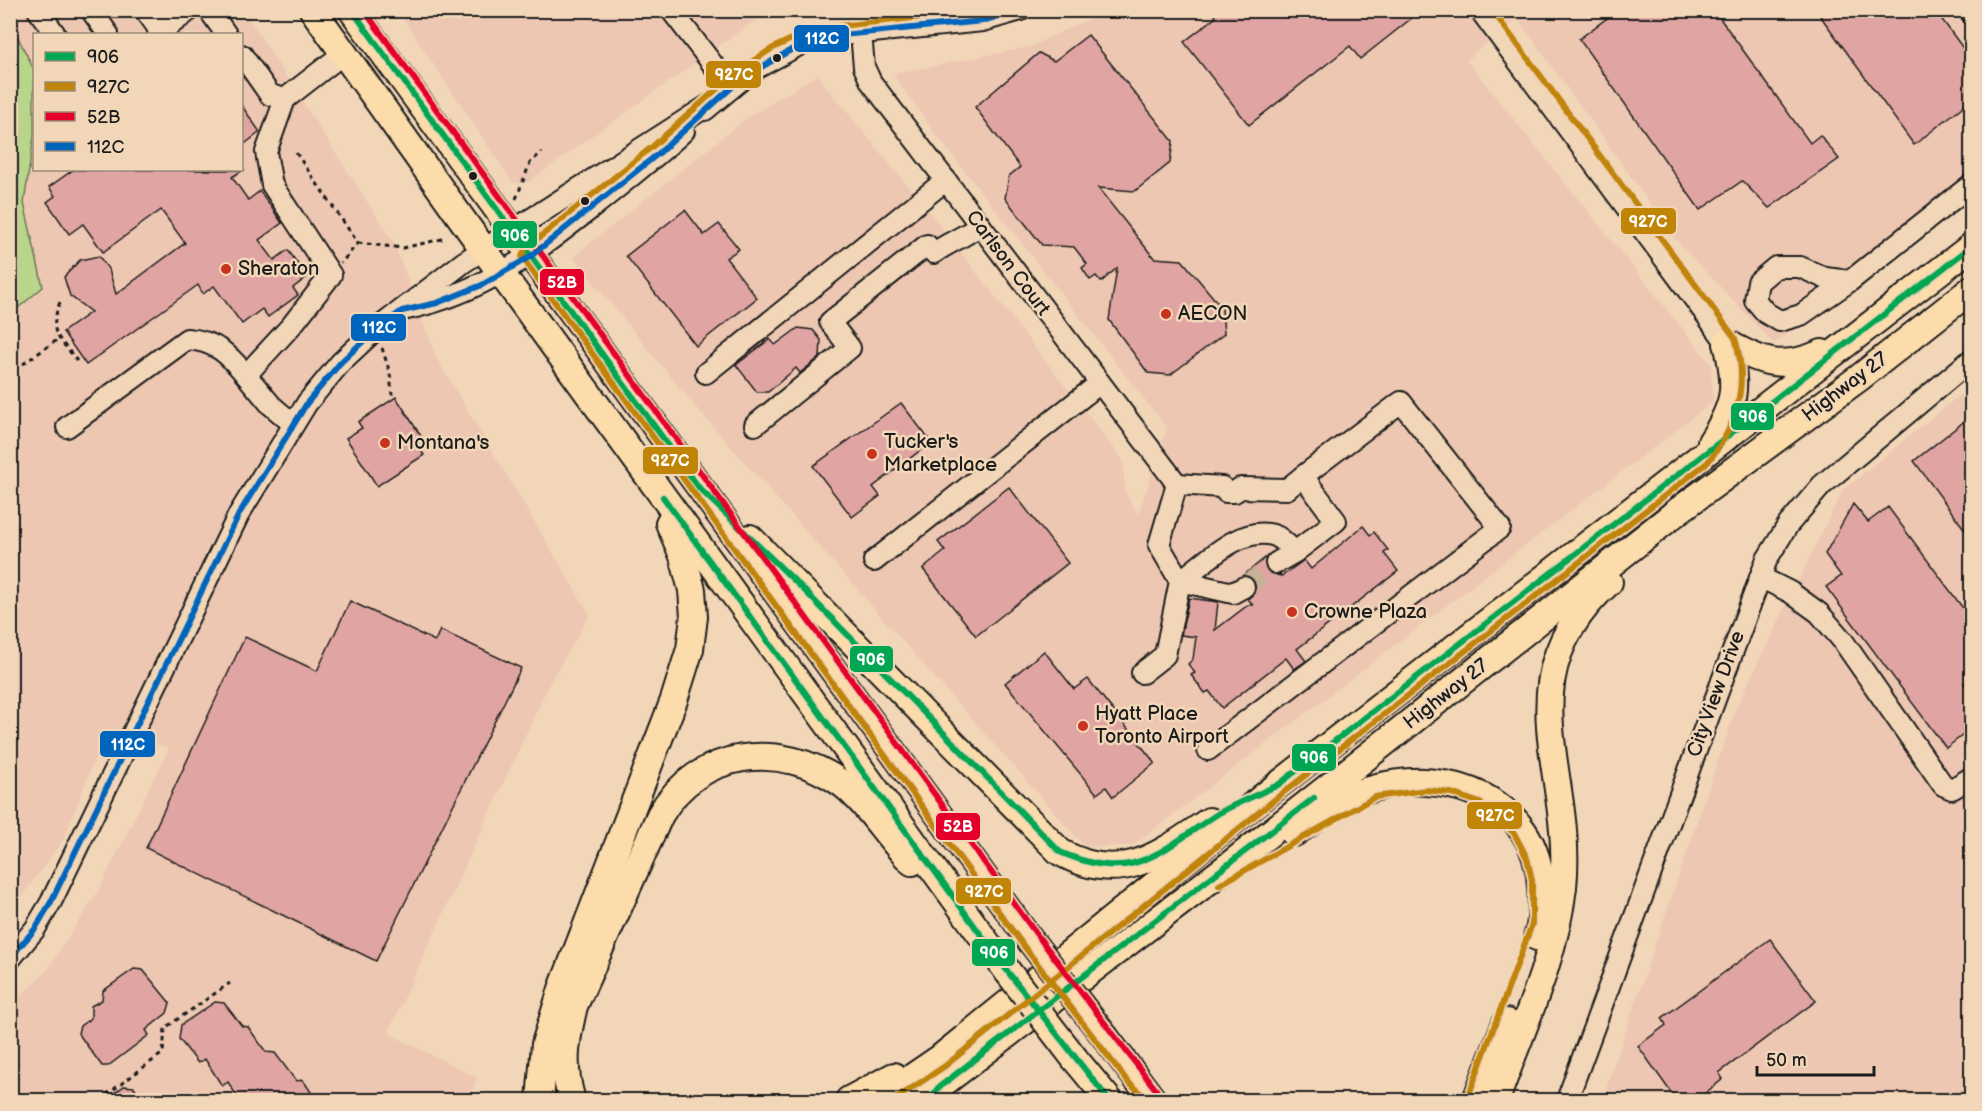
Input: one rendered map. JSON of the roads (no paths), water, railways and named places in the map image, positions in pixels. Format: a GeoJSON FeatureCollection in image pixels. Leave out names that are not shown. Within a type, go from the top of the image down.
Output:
{"type":"FeatureCollection","features":[{"type":"Feature","properties":{"kind":"main road"},"geometry":{"type":"LineString","coordinates":[[314,10],[484,249],[1008,972],[1109,1101]]}},
{"type":"Feature","properties":{"kind":"main road"},"geometry":{"type":"LineString","coordinates":[[352,10],[1030,940],[1153,1101]]}},
{"type":"Feature","properties":{"kind":"main road","name":"Highway 27"},"geometry":{"type":"LineString","coordinates":[[879,1101],[939,1059],[1278,785],[1971,246]]}},
{"type":"Feature","properties":{"kind":"main road","name":"Highway 27"},"geometry":{"type":"LineString","coordinates":[[930,1096],[1227,867],[1678,511],[1859,378],[1971,289]]}},
{"type":"Feature","properties":{"kind":"main road"},"geometry":{"type":"LineString","coordinates":[[1727,343],[1747,354],[1771,362],[1797,364],[1848,343]]}},
{"type":"Feature","properties":{"kind":"main road"},"geometry":{"type":"LineString","coordinates":[[1702,455],[1723,423],[1734,392],[1735,374],[1727,343]]}},
{"type":"Feature","properties":{"kind":"main road"},"geometry":{"type":"LineString","coordinates":[[540,1101],[545,1044],[562,990],[674,700],[690,649],[694,617],[693,590],[674,534],[637,461]]}},
{"type":"Feature","properties":{"kind":"main road"},"geometry":{"type":"LineString","coordinates":[[700,489],[808,594],[1060,852],[1080,863],[1100,868],[1135,864],[1174,846],[1223,811],[1278,785]]}},
{"type":"Feature","properties":{"kind":"main road"},"geometry":{"type":"LineString","coordinates":[[1496,1101],[1555,936],[1563,887],[1564,853],[1550,722],[1550,690],[1555,657],[1570,625],[1599,591],[1633,560],[1678,511]]}},
{"type":"Feature","properties":{"kind":"main road"},"geometry":{"type":"LineString","coordinates":[[572,1101],[564,1078],[567,1037],[574,1006],[660,815],[670,798],[705,769],[734,760],[767,755],[795,760],[819,771],[842,784],[899,850],[969,917]]}},
{"type":"Feature","properties":{"kind":"main road"},"geometry":{"type":"LineString","coordinates":[[1227,867],[1281,840],[1349,799],[1372,788],[1426,781],[1453,784],[1484,795],[1505,812],[1521,828],[1535,855],[1541,879],[1541,926],[1476,1101]]}},
{"type":"Feature","properties":{"kind":"main road"},"geometry":{"type":"LineString","coordinates":[[849,1101],[881,1081],[939,1059]]}},
{"type":"Feature","properties":{"kind":"main road"},"geometry":{"type":"LineString","coordinates":[[1135,1077],[1161,1101]]}},
{"type":"Feature","properties":{"kind":"street"},"geometry":{"type":"LineString","coordinates":[[38,10],[55,33]]}},
{"type":"Feature","properties":{"kind":"street"},"geometry":{"type":"LineString","coordinates":[[91,10],[107,33]]}},
{"type":"Feature","properties":{"kind":"street"},"geometry":{"type":"LineString","coordinates":[[145,10],[159,33],[190,10]]}},
{"type":"Feature","properties":{"kind":"street"},"geometry":{"type":"LineString","coordinates":[[209,10],[225,33]]}},
{"type":"Feature","properties":{"kind":"street"},"geometry":{"type":"LineString","coordinates":[[671,10],[731,88]]}},
{"type":"Feature","properties":{"kind":"street"},"geometry":{"type":"LineString","coordinates":[[402,310],[437,303],[482,285],[531,256],[659,153],[715,101],[753,70],[803,43],[861,33],[912,19],[983,21],[1021,10]]}},
{"type":"Feature","properties":{"kind":"street"},"geometry":{"type":"LineString","coordinates":[[1480,10],[1727,343]]}},
{"type":"Feature","properties":{"kind":"street"},"geometry":{"type":"LineString","coordinates":[[1969,10],[1971,14]]}},
{"type":"Feature","properties":{"kind":"street","name":"Carlson Court"},"geometry":{"type":"LineString","coordinates":[[861,33],[864,67],[871,82],[1177,484]]}},
{"type":"Feature","properties":{"kind":"street"},"geometry":{"type":"LineString","coordinates":[[246,375],[292,325],[331,276],[272,185],[266,152],[285,99],[344,53]]}},
{"type":"Feature","properties":{"kind":"street"},"geometry":{"type":"LineString","coordinates":[[243,57],[270,95],[285,99]]}},
{"type":"Feature","properties":{"kind":"street"},"geometry":{"type":"LineString","coordinates":[[10,958],[35,929],[51,902],[239,514],[307,403],[341,362],[376,329],[484,249],[715,101]]}},
{"type":"Feature","properties":{"kind":"street"},"geometry":{"type":"LineString","coordinates":[[706,373],[946,180]]}},
{"type":"Feature","properties":{"kind":"street"},"geometry":{"type":"LineString","coordinates":[[1850,281],[1971,184]]}},
{"type":"Feature","properties":{"kind":"street"},"geometry":{"type":"LineString","coordinates":[[755,425],[850,348],[830,322],[934,254],[952,239],[963,238],[980,225]]}},
{"type":"Feature","properties":{"kind":"street"},"geometry":{"type":"LineString","coordinates":[[67,427],[187,339],[205,340],[230,355],[271,405],[293,424]]}},
{"type":"Feature","properties":{"kind":"street","name":"City View Drive"},"geometry":{"type":"LineString","coordinates":[[1567,1101],[1760,577],[1780,536],[1818,490],[1971,359]]}},
{"type":"Feature","properties":{"kind":"street"},"geometry":{"type":"LineString","coordinates":[[874,561],[1100,384]]}},
{"type":"Feature","properties":{"kind":"street"},"geometry":{"type":"LineString","coordinates":[[1142,673],[1165,655],[1180,581],[1159,545],[1177,484],[1287,489],[1401,402],[1500,528],[1208,750]]}},
{"type":"Feature","properties":{"kind":"street"},"geometry":{"type":"LineString","coordinates":[[1276,563],[1295,552],[1336,521],[1303,476]]}},
{"type":"Feature","properties":{"kind":"street"},"geometry":{"type":"LineString","coordinates":[[1180,581],[1236,540],[1259,533],[1275,536],[1295,552]]}},
{"type":"Feature","properties":{"kind":"street"},"geometry":{"type":"LineString","coordinates":[[1760,577],[1790,592],[1819,613],[1843,641],[1943,785],[1952,789],[1971,777]]}},
{"type":"Feature","properties":{"kind":"street"},"geometry":{"type":"LineString","coordinates":[[1180,581],[1233,593],[1244,587]]}},
{"type":"Feature","properties":{"kind":"tunnel"},"geometry":{"type":"LineString","coordinates":[[1244,587],[1276,563]]}},
{"type":"Feature","properties":{"kind":"place","name":"Sheraton"},"geometry":{"type":"Point","coordinates":[226,269]}},
{"type":"Feature","properties":{"kind":"place","name":"AECON"},"geometry":{"type":"Point","coordinates":[1166,314]}},
{"type":"Feature","properties":{"kind":"place","name":"Montana's"},"geometry":{"type":"Point","coordinates":[385,443]}},
{"type":"Feature","properties":{"kind":"place","name":"Tucker's Marketplace"},"geometry":{"type":"Point","coordinates":[872,454]}},
{"type":"Feature","properties":{"kind":"place","name":"Crowne Plaza"},"geometry":{"type":"Point","coordinates":[1292,612]}},
{"type":"Feature","properties":{"kind":"place","name":"Hyatt Place Toronto Airport"},"geometry":{"type":"Point","coordinates":[1083,726]}}]}
